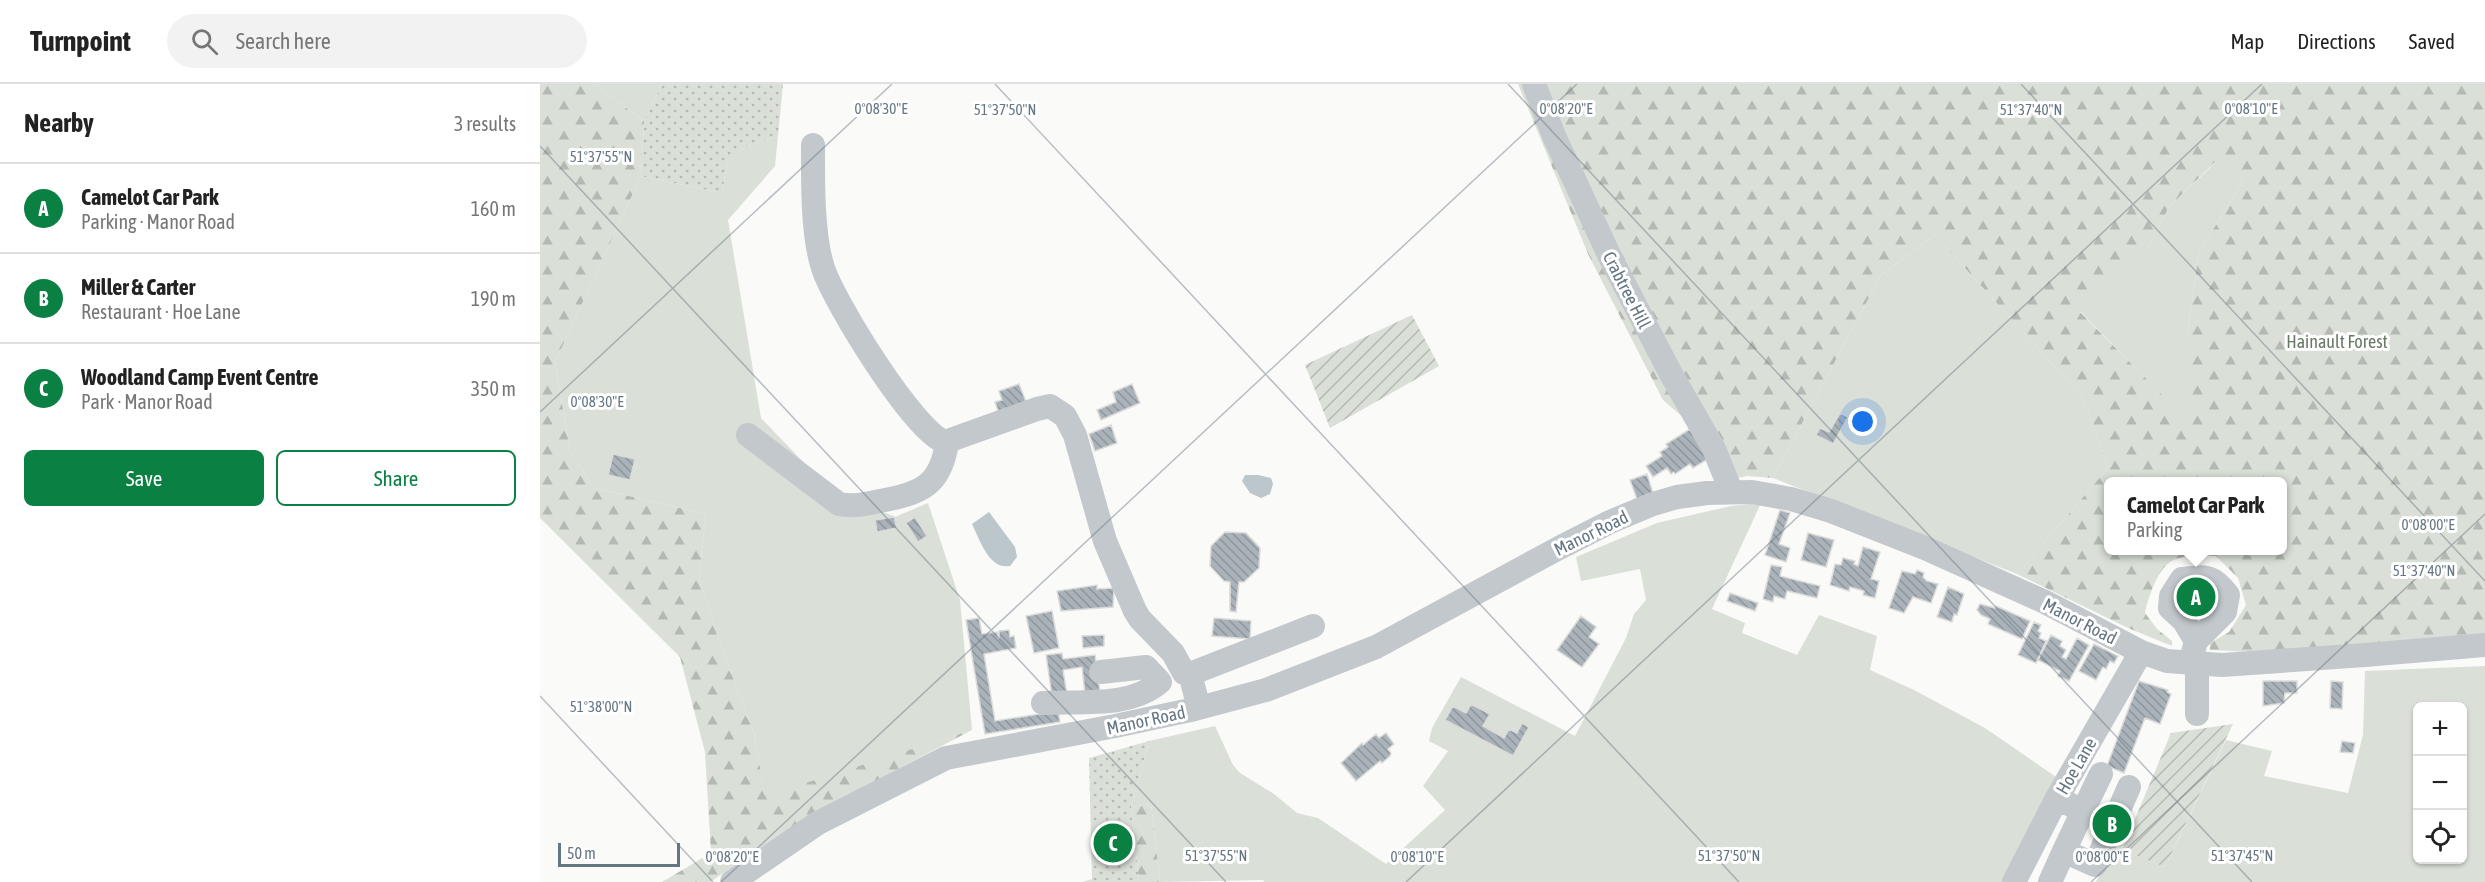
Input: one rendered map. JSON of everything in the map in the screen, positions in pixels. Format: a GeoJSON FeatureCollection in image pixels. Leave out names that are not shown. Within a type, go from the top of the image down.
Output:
{"type":"FeatureCollection","features":[{"type":"Feature","properties":{"kind":"street","name":"Crabtree Hill"},"geometry":{"type":"LineString","coordinates":[[1534,84],[1554,136],[1610,257],[1671,374],[1714,449],[1731,491]]}},
{"type":"Feature","properties":{"kind":"street"},"geometry":{"type":"LineString","coordinates":[[813,145],[813,180],[823,267],[834,292],[891,386],[931,436],[947,442],[1050,406],[1065,416],[1075,435],[1106,541],[1135,611],[1173,653],[1187,673],[1199,708]]}},
{"type":"Feature","properties":{"kind":"street"},"geometry":{"type":"LineString","coordinates":[[748,435],[853,513],[917,492],[930,482],[944,464],[947,442]]}},
{"type":"Feature","properties":{"kind":"street","name":"Manor Road"},"geometry":{"type":"LineString","coordinates":[[732,882],[818,823],[946,758],[1199,708],[1266,690],[1376,647],[1559,548],[1653,504],[1677,497],[1731,491],[1752,492],[1791,499],[1831,511],[1925,548],[2045,602],[2141,652],[2167,662],[2194,657],[2365,656],[2485,645]]}},
{"type":"Feature","properties":{"kind":"street"},"geometry":{"type":"LineString","coordinates":[[1043,703],[1113,701],[1138,696],[1160,682],[1168,681],[1313,626]]}},
{"type":"Feature","properties":{"kind":"street","name":"Hoe Lane"},"geometry":{"type":"LineString","coordinates":[[2014,882],[2057,798],[2141,652]]}},
{"type":"Feature","properties":{"kind":"street"},"geometry":{"type":"LineString","coordinates":[[2194,657],[2197,714]]}},
{"type":"Feature","properties":{"kind":"street"},"geometry":{"type":"LineString","coordinates":[[1101,672],[1146,668],[1160,682]]}},
{"type":"Feature","properties":{"kind":"street"},"geometry":{"type":"LineString","coordinates":[[2050,882],[2101,774]]}},
{"type":"Feature","properties":{"kind":"street"},"geometry":{"type":"LineString","coordinates":[[2064,851],[2095,865],[2128,787]]}},
{"type":"Feature","properties":{"kind":"street"},"geometry":{"type":"LineString","coordinates":[[2057,798],[2084,811]]}},
{"type":"Feature","properties":{"kind":"green space"},"geometry":{"type":"Polygon","coordinates":[[[540,84],[594,84],[644,121],[641,176],[555,362],[570,451],[594,488],[706,514],[699,577],[717,635],[754,733],[765,796],[972,730],[812,814],[710,882],[662,882],[711,853],[705,752],[680,657],[540,518],[540,84]]]}},
{"type":"Feature","properties":{"kind":"green space"},"geometry":{"type":"Polygon","coordinates":[[[594,84],[662,84],[644,121],[594,84]]]}},
{"type":"Feature","properties":{"kind":"green space"},"geometry":{"type":"Polygon","coordinates":[[[662,84],[783,84],[778,136],[745,147],[727,164],[722,193],[641,176],[644,121],[662,84]]]}},
{"type":"Feature","properties":{"kind":"green space","name":"Hainault Forest"},"geometry":{"type":"Polygon","coordinates":[[[1518,84],[2485,84],[2485,634],[2279,653],[2210,650],[2210,643],[2229,632],[2246,605],[2238,578],[2216,556],[2192,556],[2175,559],[2165,566],[2154,585],[2145,613],[2157,629],[2172,641],[2172,646],[2128,628],[2017,574],[2108,468],[2083,398],[1935,235],[1881,275],[1773,478],[1747,476],[1720,482],[1686,420],[1663,400],[1588,254],[1518,84]],[[2215,162],[2169,207],[2149,246],[2080,312],[2187,420],[2187,336],[2199,252],[2244,180],[2215,162]]]}},
{"type":"Feature","properties":{"kind":"green space"},"geometry":{"type":"Polygon","coordinates":[[[778,136],[775,166],[728,220],[761,418],[829,489],[895,517],[928,503],[960,600],[972,730],[765,797],[754,733],[717,635],[699,577],[706,514],[594,488],[570,451],[555,362],[641,176],[722,193],[727,164],[745,147],[778,136]]]}},
{"type":"Feature","properties":{"kind":"green space"},"geometry":{"type":"Polygon","coordinates":[[[2216,162],[2244,180],[2199,252],[2187,336],[2187,421],[2080,311],[2149,246],[2169,207],[2216,162]]]}},
{"type":"Feature","properties":{"kind":"green space"},"geometry":{"type":"Polygon","coordinates":[[[1935,235],[2083,398],[2108,468],[2017,574],[1773,478],[1881,275],[1935,235]]]}},
{"type":"Feature","properties":{"kind":"green space"},"geometry":{"type":"Polygon","coordinates":[[[1412,315],[1439,366],[1330,428],[1305,365],[1412,315]]]}},
{"type":"Feature","properties":{"kind":"green space"},"geometry":{"type":"Polygon","coordinates":[[[1761,503],[1712,609],[1745,623],[1742,633],[1797,655],[1819,615],[1877,636],[1870,670],[1914,690],[1985,728],[2056,777],[2002,882],[1264,882],[1263,880],[1160,882],[1151,804],[1131,807],[1149,741],[1215,726],[1233,765],[1240,773],[1274,794],[1297,813],[1318,818],[1386,864],[1445,810],[1423,786],[1448,751],[1429,741],[1432,728],[1461,677],[1575,736],[1626,638],[1634,614],[1646,600],[1640,569],[1581,581],[1576,557],[1657,523],[1731,506],[1761,503]]]}},
{"type":"Feature","properties":{"kind":"green space"},"geometry":{"type":"Polygon","coordinates":[[[2485,666],[2485,882],[2096,882],[2112,848],[2165,867],[2226,740],[2272,751],[2264,776],[2348,793],[2363,735],[2365,671],[2485,666]]]}},
{"type":"Feature","properties":{"kind":"green space"},"geometry":{"type":"Polygon","coordinates":[[[2233,724],[2165,867],[2122,850],[2171,733],[2233,724]]]}},
{"type":"Feature","properties":{"kind":"green space"},"geometry":{"type":"Polygon","coordinates":[[[1149,741],[1131,807],[1139,882],[1082,882],[1092,879],[1089,758],[1149,741]]]}},
{"type":"Feature","properties":{"kind":"green space"},"geometry":{"type":"Polygon","coordinates":[[[1151,804],[1160,882],[1139,882],[1131,807],[1151,804]]]}},
{"type":"Feature","properties":{"kind":"shaded area"},"geometry":{"type":"Polygon","coordinates":[[[1245,475],[1271,478],[1273,484],[1270,494],[1261,498],[1250,493],[1242,481],[1245,475]]]}},
{"type":"Feature","properties":{"kind":"shaded area"},"geometry":{"type":"Polygon","coordinates":[[[989,512],[1015,547],[1017,557],[1010,566],[1003,566],[991,559],[972,524],[989,512]]]}},
{"type":"Feature","properties":{"kind":"building"},"geometry":{"type":"Polygon","coordinates":[[[1019,384],[1027,404],[999,414],[995,402],[1002,400],[999,391],[1019,384]]]}},
{"type":"Feature","properties":{"kind":"building"},"geometry":{"type":"Polygon","coordinates":[[[1132,384],[1140,403],[1101,420],[1097,410],[1116,402],[1113,392],[1132,384]]]}},
{"type":"Feature","properties":{"kind":"building"},"geometry":{"type":"Polygon","coordinates":[[[1840,413],[1848,417],[1833,444],[1816,435],[1820,428],[1829,432],[1840,413]]]}},
{"type":"Feature","properties":{"kind":"building"},"geometry":{"type":"Polygon","coordinates":[[[1111,425],[1117,443],[1095,451],[1089,434],[1111,425]]]}},
{"type":"Feature","properties":{"kind":"building"},"geometry":{"type":"Polygon","coordinates":[[[1690,429],[1708,459],[1693,468],[1690,464],[1675,474],[1674,472],[1671,474],[1667,468],[1653,477],[1646,466],[1662,456],[1660,452],[1668,447],[1666,444],[1690,429]]]}},
{"type":"Feature","properties":{"kind":"building"},"geometry":{"type":"Polygon","coordinates":[[[613,454],[635,459],[630,480],[608,475],[613,454]]]}},
{"type":"Feature","properties":{"kind":"building"},"geometry":{"type":"Polygon","coordinates":[[[1647,474],[1653,493],[1637,499],[1630,480],[1647,474]]]}},
{"type":"Feature","properties":{"kind":"building"},"geometry":{"type":"Polygon","coordinates":[[[1780,510],[1790,513],[1779,544],[1790,548],[1786,562],[1765,555],[1780,510]]]}},
{"type":"Feature","properties":{"kind":"building"},"geometry":{"type":"Polygon","coordinates":[[[894,517],[897,528],[877,532],[875,520],[894,517]]]}},
{"type":"Feature","properties":{"kind":"building"},"geometry":{"type":"Polygon","coordinates":[[[915,517],[927,536],[918,542],[906,523],[915,517]]]}},
{"type":"Feature","properties":{"kind":"building"},"geometry":{"type":"Polygon","coordinates":[[[1225,532],[1246,533],[1260,548],[1259,568],[1244,582],[1239,582],[1236,612],[1230,611],[1230,582],[1224,581],[1210,566],[1211,546],[1225,532]]]}},
{"type":"Feature","properties":{"kind":"building"},"geometry":{"type":"Polygon","coordinates":[[[1808,533],[1834,540],[1826,567],[1801,560],[1808,533]]]}},
{"type":"Feature","properties":{"kind":"building"},"geometry":{"type":"Polygon","coordinates":[[[1863,547],[1880,552],[1871,579],[1879,581],[1875,598],[1863,595],[1864,591],[1850,587],[1849,591],[1830,585],[1835,564],[1841,565],[1843,558],[1855,561],[1854,564],[1858,566],[1863,547]]]}},
{"type":"Feature","properties":{"kind":"building"},"geometry":{"type":"Polygon","coordinates":[[[1771,565],[1782,567],[1780,576],[1820,586],[1817,598],[1787,591],[1785,599],[1774,596],[1773,602],[1763,599],[1771,565]]]}},
{"type":"Feature","properties":{"kind":"building"},"geometry":{"type":"Polygon","coordinates":[[[1917,570],[1924,573],[1923,577],[1927,581],[1938,584],[1931,603],[1913,597],[1904,613],[1889,608],[1902,571],[1915,574],[1917,570]]]}},
{"type":"Feature","properties":{"kind":"building"},"geometry":{"type":"Polygon","coordinates":[[[1097,585],[1097,589],[1114,588],[1113,607],[1061,611],[1057,591],[1097,585]]]}},
{"type":"Feature","properties":{"kind":"building"},"geometry":{"type":"Polygon","coordinates":[[[1948,587],[1964,594],[1957,615],[1954,614],[1952,622],[1937,617],[1948,587]]]}},
{"type":"Feature","properties":{"kind":"building"},"geometry":{"type":"Polygon","coordinates":[[[1730,593],[1758,603],[1755,611],[1727,601],[1730,593]]]}},
{"type":"Feature","properties":{"kind":"building"},"geometry":{"type":"Polygon","coordinates":[[[1980,604],[1995,608],[1996,606],[2030,621],[2022,639],[1988,624],[1990,619],[1981,615],[1977,610],[1980,604]]]}},
{"type":"Feature","properties":{"kind":"building"},"geometry":{"type":"Polygon","coordinates":[[[1052,611],[1059,648],[1034,653],[1026,616],[1052,611]]]}},
{"type":"Feature","properties":{"kind":"building"},"geometry":{"type":"Polygon","coordinates":[[[1581,616],[1596,627],[1589,637],[1599,644],[1582,667],[1557,650],[1581,616]]]}},
{"type":"Feature","properties":{"kind":"building"},"geometry":{"type":"Polygon","coordinates":[[[979,618],[982,634],[997,632],[999,638],[999,631],[1009,630],[1010,637],[1014,636],[1016,648],[984,654],[995,721],[1058,711],[1060,722],[985,734],[966,620],[979,618]]]}},
{"type":"Feature","properties":{"kind":"building"},"geometry":{"type":"Polygon","coordinates":[[[1214,618],[1251,621],[1250,639],[1212,636],[1214,618]]]}},
{"type":"Feature","properties":{"kind":"building"},"geometry":{"type":"Polygon","coordinates":[[[2034,622],[2041,625],[2038,631],[2041,633],[2039,638],[2046,641],[2036,663],[2018,655],[2034,622]]]}},
{"type":"Feature","properties":{"kind":"building"},"geometry":{"type":"Polygon","coordinates":[[[1104,635],[1104,646],[1083,648],[1082,636],[1104,635]]]}},
{"type":"Feature","properties":{"kind":"building"},"geometry":{"type":"Polygon","coordinates":[[[2051,635],[2062,641],[2060,646],[2066,650],[2062,657],[2066,659],[2077,638],[2089,645],[2069,681],[2058,676],[2060,671],[2038,660],[2051,635]]]}},
{"type":"Feature","properties":{"kind":"building"},"geometry":{"type":"Polygon","coordinates":[[[2094,644],[2118,656],[2114,663],[2110,661],[2106,669],[2103,667],[2096,680],[2079,671],[2094,644]]]}},
{"type":"Feature","properties":{"kind":"building"},"geometry":{"type":"Polygon","coordinates":[[[1062,653],[1063,659],[1095,655],[1100,692],[1085,694],[1082,667],[1063,670],[1067,694],[1052,696],[1046,655],[1062,653]]]}},
{"type":"Feature","properties":{"kind":"building"},"geometry":{"type":"Polygon","coordinates":[[[2139,681],[2168,690],[2167,692],[2171,694],[2160,724],[2145,718],[2124,773],[2107,766],[2139,681]]]}},
{"type":"Feature","properties":{"kind":"building"},"geometry":{"type":"Polygon","coordinates":[[[2263,681],[2297,681],[2297,693],[2285,693],[2284,703],[2263,706],[2263,681]]]}},
{"type":"Feature","properties":{"kind":"building"},"geometry":{"type":"Polygon","coordinates":[[[2331,681],[2343,682],[2342,709],[2330,708],[2331,681]]]}},
{"type":"Feature","properties":{"kind":"building"},"geometry":{"type":"Polygon","coordinates":[[[1471,704],[1490,714],[1483,726],[1504,738],[1509,729],[1517,733],[1522,723],[1529,727],[1513,756],[1445,720],[1453,706],[1466,713],[1471,704]]]}},
{"type":"Feature","properties":{"kind":"building"},"geometry":{"type":"Polygon","coordinates":[[[1386,733],[1394,744],[1388,749],[1390,756],[1382,763],[1380,761],[1356,781],[1341,763],[1362,743],[1363,745],[1376,734],[1379,738],[1386,733]]]}},
{"type":"Feature","properties":{"kind":"building"},"geometry":{"type":"Polygon","coordinates":[[[2342,741],[2355,743],[2353,753],[2340,752],[2342,741]]]}},
{"type":"Feature","properties":{"kind":"place","name":"Camelot Car Park"},"geometry":{"type":"Point","coordinates":[2196,597]}},
{"type":"Feature","properties":{"kind":"place","name":"Miller & Carter"},"geometry":{"type":"Point","coordinates":[2112,824]}},
{"type":"Feature","properties":{"kind":"place","name":"Woodland Camp Event Centre"},"geometry":{"type":"Point","coordinates":[1113,843]}}]}
